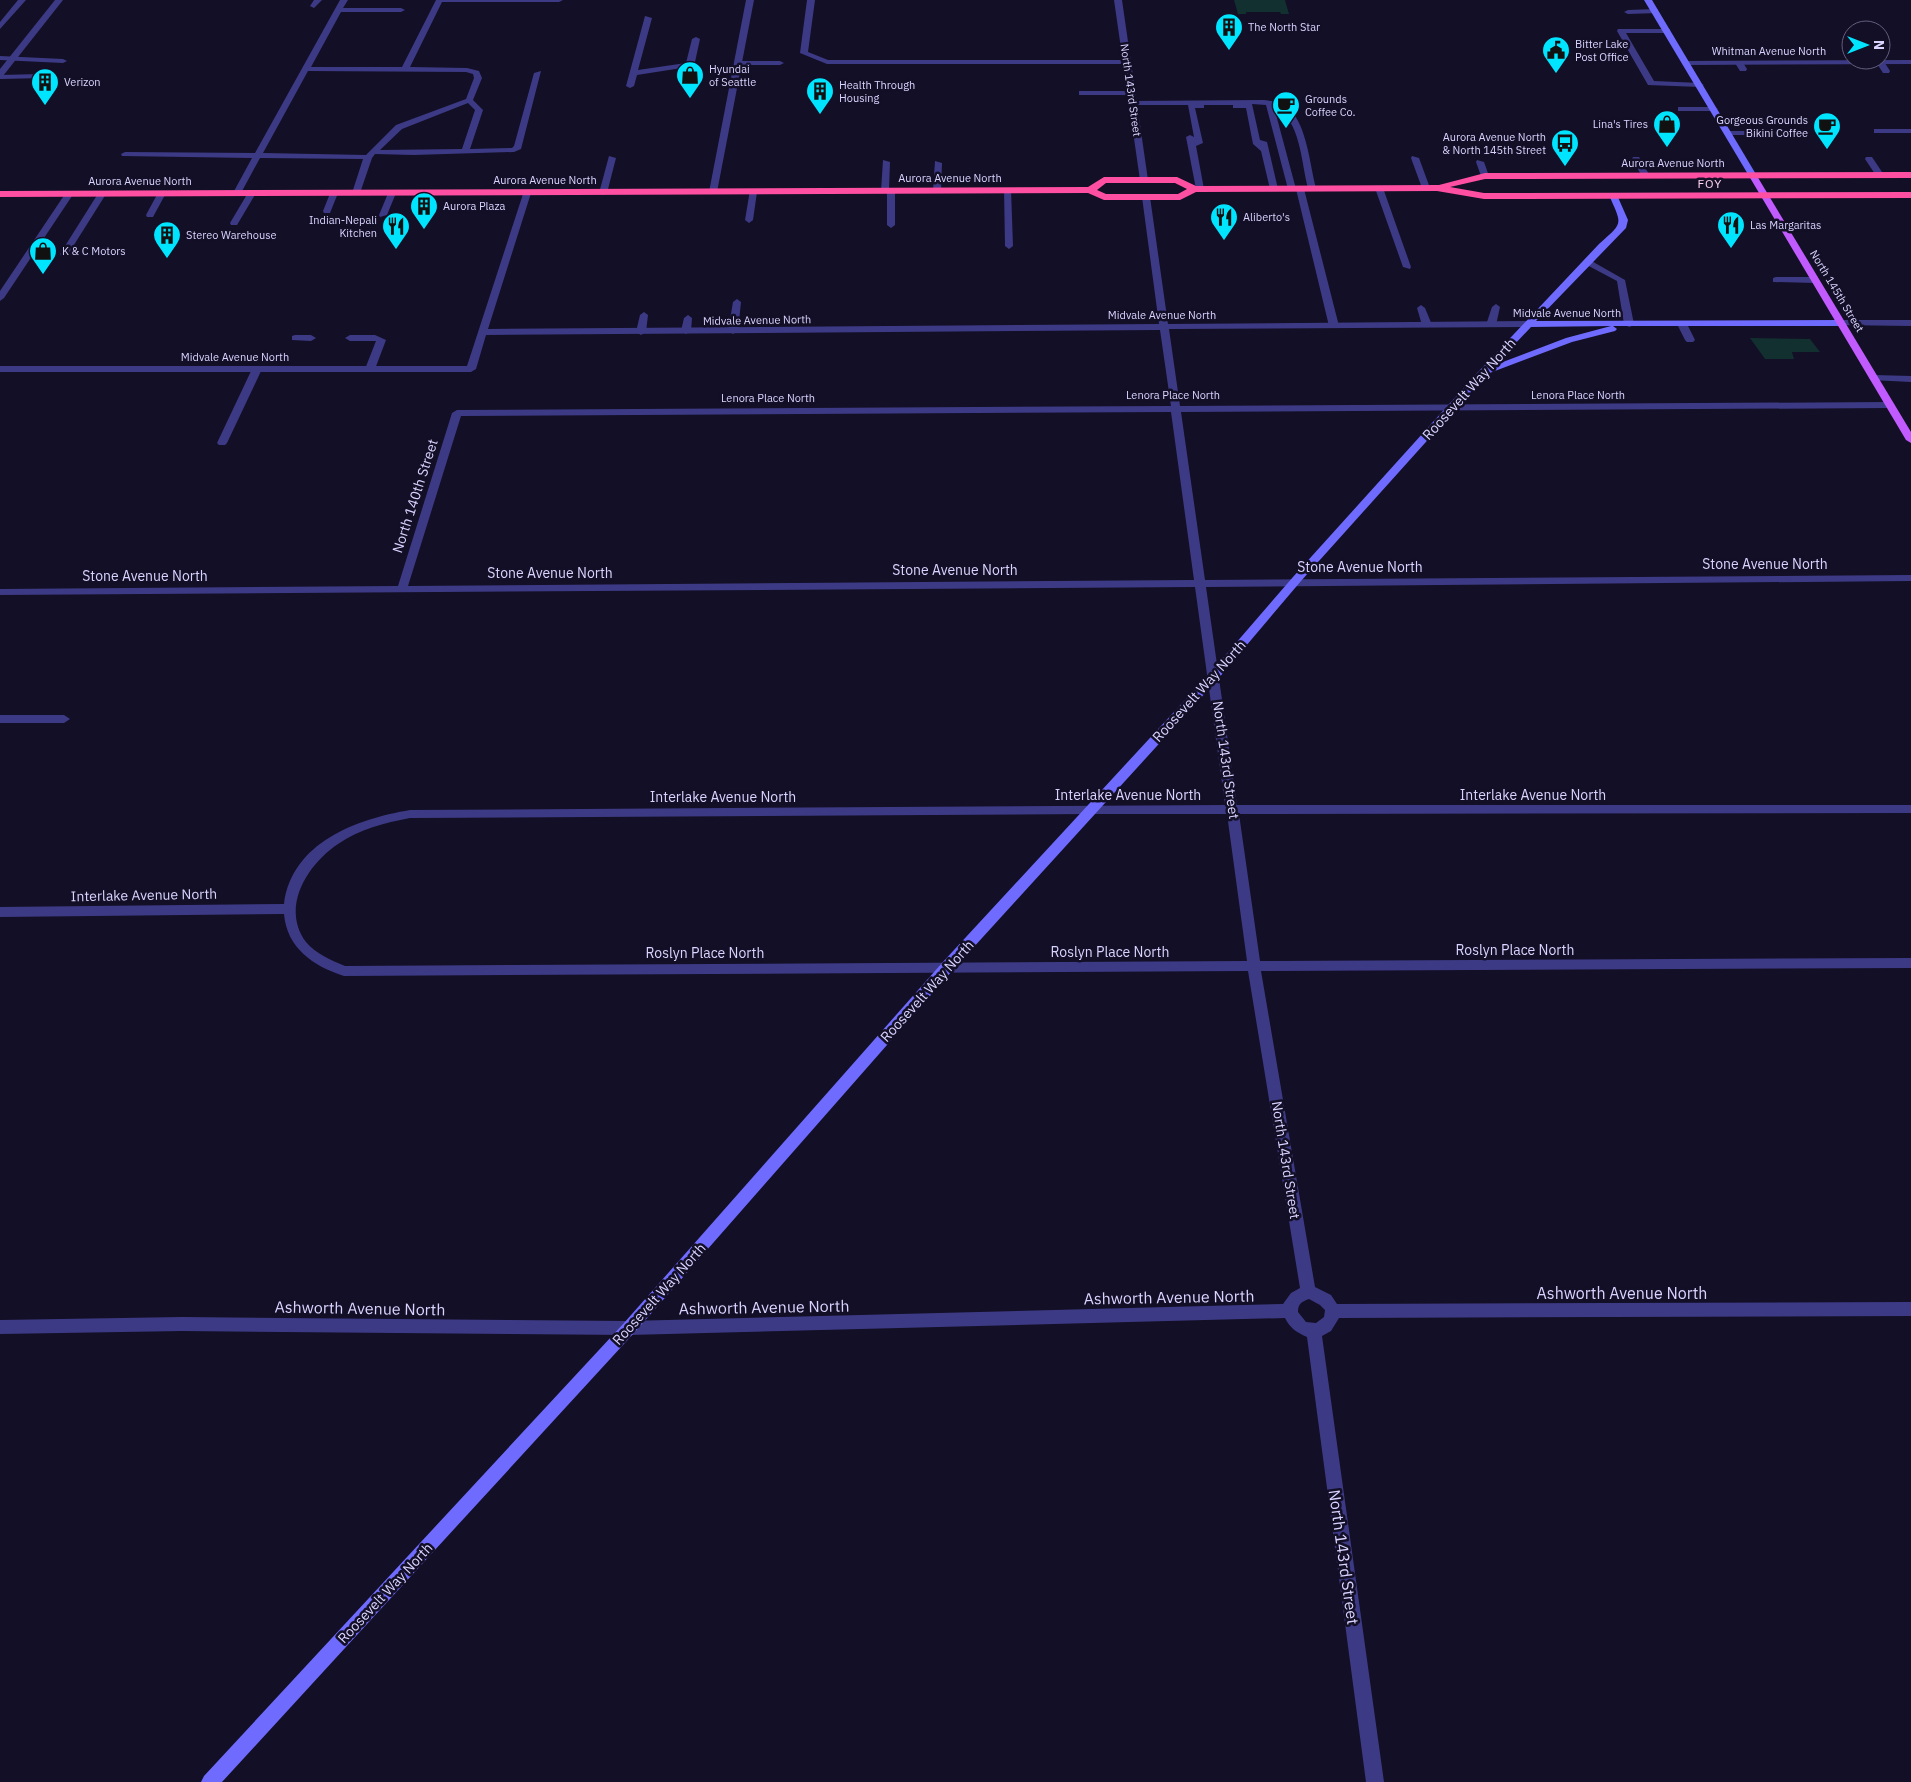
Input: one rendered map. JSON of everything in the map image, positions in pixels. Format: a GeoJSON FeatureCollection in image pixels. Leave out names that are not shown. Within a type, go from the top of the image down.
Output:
{"type":"FeatureCollection","features":[{"type":"Feature","properties":{"kind":"highway","name":"Aurora Avenue North"},"geometry":{"type":"LineString","coordinates":[[1437,188],[1486,176],[1911,175]]}},
{"type":"Feature","properties":{"kind":"highway","name":"Aurora Avenue North"},"geometry":{"type":"LineString","coordinates":[[1090,190],[1104,180],[1177,180],[1197,189],[1437,188],[1484,196],[1911,195]]}},
{"type":"Feature","properties":{"kind":"highway","name":"Aurora Avenue North"},"geometry":{"type":"LineString","coordinates":[[0,194],[1090,190],[1104,197],[1180,197],[1197,189]]}},
{"type":"Feature","properties":{"kind":"main road","name":"North 145th Street"},"geometry":{"type":"LineString","coordinates":[[1753,176],[1911,440]]}},
{"type":"Feature","properties":{"kind":"street"},"geometry":{"type":"LineString","coordinates":[[0,28],[22,0]]}},
{"type":"Feature","properties":{"kind":"street"},"geometry":{"type":"LineString","coordinates":[[0,76],[59,0]]}},
{"type":"Feature","properties":{"kind":"street"},"geometry":{"type":"LineString","coordinates":[[237,193],[344,0]]}},
{"type":"Feature","properties":{"kind":"street"},"geometry":{"type":"LineString","coordinates":[[360,10],[366,0]]}},
{"type":"Feature","properties":{"kind":"street"},"geometry":{"type":"LineString","coordinates":[[405,70],[440,0],[559,0]]}},
{"type":"Feature","properties":{"kind":"street"},"geometry":{"type":"LineString","coordinates":[[713,192],[750,0]]}},
{"type":"Feature","properties":{"kind":"street"},"geometry":{"type":"LineString","coordinates":[[811,0],[804,53],[826,62],[1127,62]]}},
{"type":"Feature","properties":{"kind":"street","name":"North 143rd Street"},"geometry":{"type":"LineString","coordinates":[[1118,0],[1144,180]]}},
{"type":"Feature","properties":{"kind":"street","name":"North 145th Street"},"geometry":{"type":"LineString","coordinates":[[1648,0],[1753,176]]}},
{"type":"Feature","properties":{"kind":"street"},"geometry":{"type":"LineString","coordinates":[[339,10],[401,10]]}},
{"type":"Feature","properties":{"kind":"street"},"geometry":{"type":"LineString","coordinates":[[1628,12],[1655,12]]}},
{"type":"Feature","properties":{"kind":"street"},"geometry":{"type":"LineString","coordinates":[[630,86],[648,18]]}},
{"type":"Feature","properties":{"kind":"street"},"geometry":{"type":"LineString","coordinates":[[1667,31],[1621,31],[1651,83],[1700,85]]}},
{"type":"Feature","properties":{"kind":"street"},"geometry":{"type":"LineString","coordinates":[[633,73],[688,65],[692,62],[696,39]]}},
{"type":"Feature","properties":{"kind":"street"},"geometry":{"type":"LineString","coordinates":[[0,58],[63,60]]}},
{"type":"Feature","properties":{"kind":"street","name":"Whitman Avenue North"},"geometry":{"type":"LineString","coordinates":[[1891,62],[1911,62]]}},
{"type":"Feature","properties":{"kind":"street"},"geometry":{"type":"LineString","coordinates":[[738,63],[780,63]]}},
{"type":"Feature","properties":{"kind":"street","name":"Whitman Avenue North"},"geometry":{"type":"LineString","coordinates":[[1686,63],[1741,66],[1841,63]]}},
{"type":"Feature","properties":{"kind":"street"},"geometry":{"type":"LineString","coordinates":[[306,69],[467,70],[476,73],[478,78],[469,100],[399,128],[371,154],[356,193]]}},
{"type":"Feature","properties":{"kind":"street"},"geometry":{"type":"LineString","coordinates":[[125,154],[371,154],[508,150],[518,147],[538,73]]}},
{"type":"Feature","properties":{"kind":"street"},"geometry":{"type":"LineString","coordinates":[[0,76],[40,76]]}},
{"type":"Feature","properties":{"kind":"street"},"geometry":{"type":"LineString","coordinates":[[1082,93],[1132,94]]}},
{"type":"Feature","properties":{"kind":"street"},"geometry":{"type":"LineString","coordinates":[[465,152],[479,110],[469,100]]}},
{"type":"Feature","properties":{"kind":"street"},"geometry":{"type":"LineString","coordinates":[[1132,102],[1253,102],[1269,103],[1281,107],[1292,118],[1312,188]]}},
{"type":"Feature","properties":{"kind":"street"},"geometry":{"type":"LineString","coordinates":[[1184,102],[1192,145],[1197,189]]}},
{"type":"Feature","properties":{"kind":"street"},"geometry":{"type":"LineString","coordinates":[[1253,102],[1274,189]]}},
{"type":"Feature","properties":{"kind":"street"},"geometry":{"type":"LineString","coordinates":[[1269,103],[1284,160],[1296,189],[1334,326]]}},
{"type":"Feature","properties":{"kind":"street"},"geometry":{"type":"LineString","coordinates":[[1192,145],[1199,143],[1191,106],[1248,106],[1257,144],[1264,149]]}},
{"type":"Feature","properties":{"kind":"street"},"geometry":{"type":"LineString","coordinates":[[1680,109],[1714,108]]}},
{"type":"Feature","properties":{"kind":"street"},"geometry":{"type":"LineString","coordinates":[[1877,131],[1911,131]]}},
{"type":"Feature","properties":{"kind":"street"},"geometry":{"type":"LineString","coordinates":[[1729,133],[1785,133]]}},
{"type":"Feature","properties":{"kind":"street"},"geometry":{"type":"LineString","coordinates":[[603,193],[612,158]]}},
{"type":"Feature","properties":{"kind":"street"},"geometry":{"type":"LineString","coordinates":[[1415,158],[1426,188]]}},
{"type":"Feature","properties":{"kind":"street"},"geometry":{"type":"LineString","coordinates":[[1636,159],[1646,176]]}},
{"type":"Feature","properties":{"kind":"street"},"geometry":{"type":"LineString","coordinates":[[1869,159],[1880,175]]}},
{"type":"Feature","properties":{"kind":"street"},"geometry":{"type":"LineString","coordinates":[[1284,160],[1304,160]]}},
{"type":"Feature","properties":{"kind":"street"},"geometry":{"type":"LineString","coordinates":[[886,162],[890,225]]}},
{"type":"Feature","properties":{"kind":"street"},"geometry":{"type":"LineString","coordinates":[[1480,162],[1486,176]]}},
{"type":"Feature","properties":{"kind":"street"},"geometry":{"type":"LineString","coordinates":[[937,191],[938,163]]}},
{"type":"Feature","properties":{"kind":"street"},"geometry":{"type":"LineString","coordinates":[[1379,188],[1407,267]]}},
{"type":"Feature","properties":{"kind":"street"},"geometry":{"type":"LineString","coordinates":[[1007,190],[1009,246]]}},
{"type":"Feature","properties":{"kind":"street"},"geometry":{"type":"LineString","coordinates":[[749,220],[753,192]]}},
{"type":"Feature","properties":{"kind":"street"},"geometry":{"type":"LineString","coordinates":[[234,223],[252,193]]}},
{"type":"Feature","properties":{"kind":"street"},"geometry":{"type":"LineString","coordinates":[[327,211],[334,193]]}},
{"type":"Feature","properties":{"kind":"street"},"geometry":{"type":"LineString","coordinates":[[383,215],[392,193]]}},
{"type":"Feature","properties":{"kind":"street"},"geometry":{"type":"LineString","coordinates":[[482,332],[527,193]]}},
{"type":"Feature","properties":{"kind":"street"},"geometry":{"type":"LineString","coordinates":[[0,298],[70,194]]}},
{"type":"Feature","properties":{"kind":"street"},"geometry":{"type":"LineString","coordinates":[[64,254],[102,194]]}},
{"type":"Feature","properties":{"kind":"street"},"geometry":{"type":"LineString","coordinates":[[150,215],[162,194]]}},
{"type":"Feature","properties":{"kind":"street","name":"Roosevelt Way North"},"geometry":{"type":"LineString","coordinates":[[210,1782],[629,1328],[947,967],[1214,676],[1294,582],[1482,373],[1622,228],[1624,220],[1614,195]]}},
{"type":"Feature","properties":{"kind":"street","name":"North 143rd Street"},"geometry":{"type":"LineString","coordinates":[[1146,197],[1166,326],[1254,966],[1308,1292]]}},
{"type":"Feature","properties":{"kind":"street"},"geometry":{"type":"LineString","coordinates":[[1588,262],[1621,280],[1629,324]]}},
{"type":"Feature","properties":{"kind":"street"},"geometry":{"type":"LineString","coordinates":[[1776,280],[1815,280]]}},
{"type":"Feature","properties":{"kind":"street"},"geometry":{"type":"LineString","coordinates":[[733,331],[737,302]]}},
{"type":"Feature","properties":{"kind":"street"},"geometry":{"type":"LineString","coordinates":[[1491,325],[1496,307]]}},
{"type":"Feature","properties":{"kind":"street"},"geometry":{"type":"LineString","coordinates":[[1421,308],[1427,325]]}},
{"type":"Feature","properties":{"kind":"street"},"geometry":{"type":"LineString","coordinates":[[641,332],[644,315]]}},
{"type":"Feature","properties":{"kind":"street"},"geometry":{"type":"LineString","coordinates":[[686,331],[688,318]]}},
{"type":"Feature","properties":{"kind":"street"},"geometry":{"type":"LineString","coordinates":[[1841,323],[1911,323]]}},
{"type":"Feature","properties":{"kind":"street","name":"Midvale Avenue North"},"geometry":{"type":"LineString","coordinates":[[0,369],[471,369],[482,332],[1841,323]]}},
{"type":"Feature","properties":{"kind":"street"},"geometry":{"type":"LineString","coordinates":[[1482,373],[1569,340],[1641,324]]}},
{"type":"Feature","properties":{"kind":"street"},"geometry":{"type":"LineString","coordinates":[[1682,324],[1690,340]]}},
{"type":"Feature","properties":{"kind":"street"},"geometry":{"type":"LineString","coordinates":[[295,338],[311,338]]}},
{"type":"Feature","properties":{"kind":"street"},"geometry":{"type":"LineString","coordinates":[[350,338],[376,338],[381,340],[370,369]]}},
{"type":"Feature","properties":{"kind":"street"},"geometry":{"type":"LineString","coordinates":[[222,443],[257,369]]}},
{"type":"Feature","properties":{"kind":"street"},"geometry":{"type":"LineString","coordinates":[[1874,378],[1911,379]]}},
{"type":"Feature","properties":{"kind":"street","name":"Lenora Place North"},"geometry":{"type":"LineString","coordinates":[[458,413],[1890,405]]}},
{"type":"Feature","properties":{"kind":"street","name":"North 140th Street"},"geometry":{"type":"LineString","coordinates":[[402,589],[458,413]]}},
{"type":"Feature","properties":{"kind":"street","name":"Stone Avenue North"},"geometry":{"type":"LineString","coordinates":[[0,592],[1911,578]]}},
{"type":"Feature","properties":{"kind":"street"},"geometry":{"type":"LineString","coordinates":[[0,719],[64,719]]}},
{"type":"Feature","properties":{"kind":"street","name":"Interlake Avenue North"},"geometry":{"type":"LineString","coordinates":[[0,912],[289,909],[294,884],[310,860],[327,845],[348,832],[381,819],[410,814],[1090,810],[1911,809]]}},
{"type":"Feature","properties":{"kind":"street","name":"Roslyn Place North"},"geometry":{"type":"LineString","coordinates":[[289,909],[291,925],[297,940],[312,956],[326,964],[344,970],[1911,963]]}},
{"type":"Feature","properties":{"kind":"street"},"geometry":{"type":"LineString","coordinates":[[1308,1292],[1319,1294],[1328,1302],[1333,1311],[1331,1321],[1324,1329],[1314,1331],[1303,1329],[1294,1321],[1289,1311],[1291,1302],[1298,1294],[1308,1292]]}},
{"type":"Feature","properties":{"kind":"street","name":"Ashworth Avenue North"},"geometry":{"type":"LineString","coordinates":[[1333,1311],[1911,1309]]}},
{"type":"Feature","properties":{"kind":"street","name":"Ashworth Avenue North"},"geometry":{"type":"LineString","coordinates":[[0,1327],[182,1324],[629,1328],[1289,1311]]}},
{"type":"Feature","properties":{"kind":"street","name":"North 143rd Street"},"geometry":{"type":"LineString","coordinates":[[1314,1331],[1375,1782]]}},
{"type":"Feature","properties":{"kind":"green space"},"geometry":{"type":"Polygon","coordinates":[[[1234,0],[1285,0],[1289,14],[1281,14],[1280,12],[1246,12],[1246,14],[1238,14],[1234,0]]]}},
{"type":"Feature","properties":{"kind":"green space"},"geometry":{"type":"Polygon","coordinates":[[[1750,338],[1810,339],[1820,352],[1792,352],[1794,359],[1765,359],[1750,338]]]}},
{"type":"Feature","properties":{"kind":"place","name":"The North Star"},"geometry":{"type":"Point","coordinates":[1229,51]}},
{"type":"Feature","properties":{"kind":"place","name":"Bitter Lake Post Office"},"geometry":{"type":"Point","coordinates":[1556,74]}},
{"type":"Feature","properties":{"kind":"place","name":"Hyundai of Seattle"},"geometry":{"type":"Point","coordinates":[690,99]}},
{"type":"Feature","properties":{"kind":"place","name":"Verizon"},"geometry":{"type":"Point","coordinates":[45,106]}},
{"type":"Feature","properties":{"kind":"place","name":"Health Through Housing"},"geometry":{"type":"Point","coordinates":[820,115]}},
{"type":"Feature","properties":{"kind":"place","name":"Grounds Coffee Co."},"geometry":{"type":"Point","coordinates":[1286,129]}},
{"type":"Feature","properties":{"kind":"place","name":"Lina's Tires"},"geometry":{"type":"Point","coordinates":[1667,148]}},
{"type":"Feature","properties":{"kind":"place","name":"Gorgeous Grounds Bikini Coffee"},"geometry":{"type":"Point","coordinates":[1827,150]}},
{"type":"Feature","properties":{"kind":"place","name":"Aurora Avenue North & North 145th Street"},"geometry":{"type":"Point","coordinates":[1565,167]}},
{"type":"Feature","properties":{"kind":"place","name":"Aurora Plaza"},"geometry":{"type":"Point","coordinates":[424,230]}},
{"type":"Feature","properties":{"kind":"place","name":"Aliberto's"},"geometry":{"type":"Point","coordinates":[1224,241]}},
{"type":"Feature","properties":{"kind":"place","name":"Las Margaritas"},"geometry":{"type":"Point","coordinates":[1731,249]}},
{"type":"Feature","properties":{"kind":"place","name":"Indian-Nepali Kitchen"},"geometry":{"type":"Point","coordinates":[396,250]}},
{"type":"Feature","properties":{"kind":"place","name":"Stereo Warehouse"},"geometry":{"type":"Point","coordinates":[167,259]}},
{"type":"Feature","properties":{"kind":"place","name":"K & C Motors"},"geometry":{"type":"Point","coordinates":[43,275]}},
{"type":"Feature","properties":{"kind":"district","name":"FOY"},"geometry":{"type":"Point","coordinates":[1710,183]}}]}
